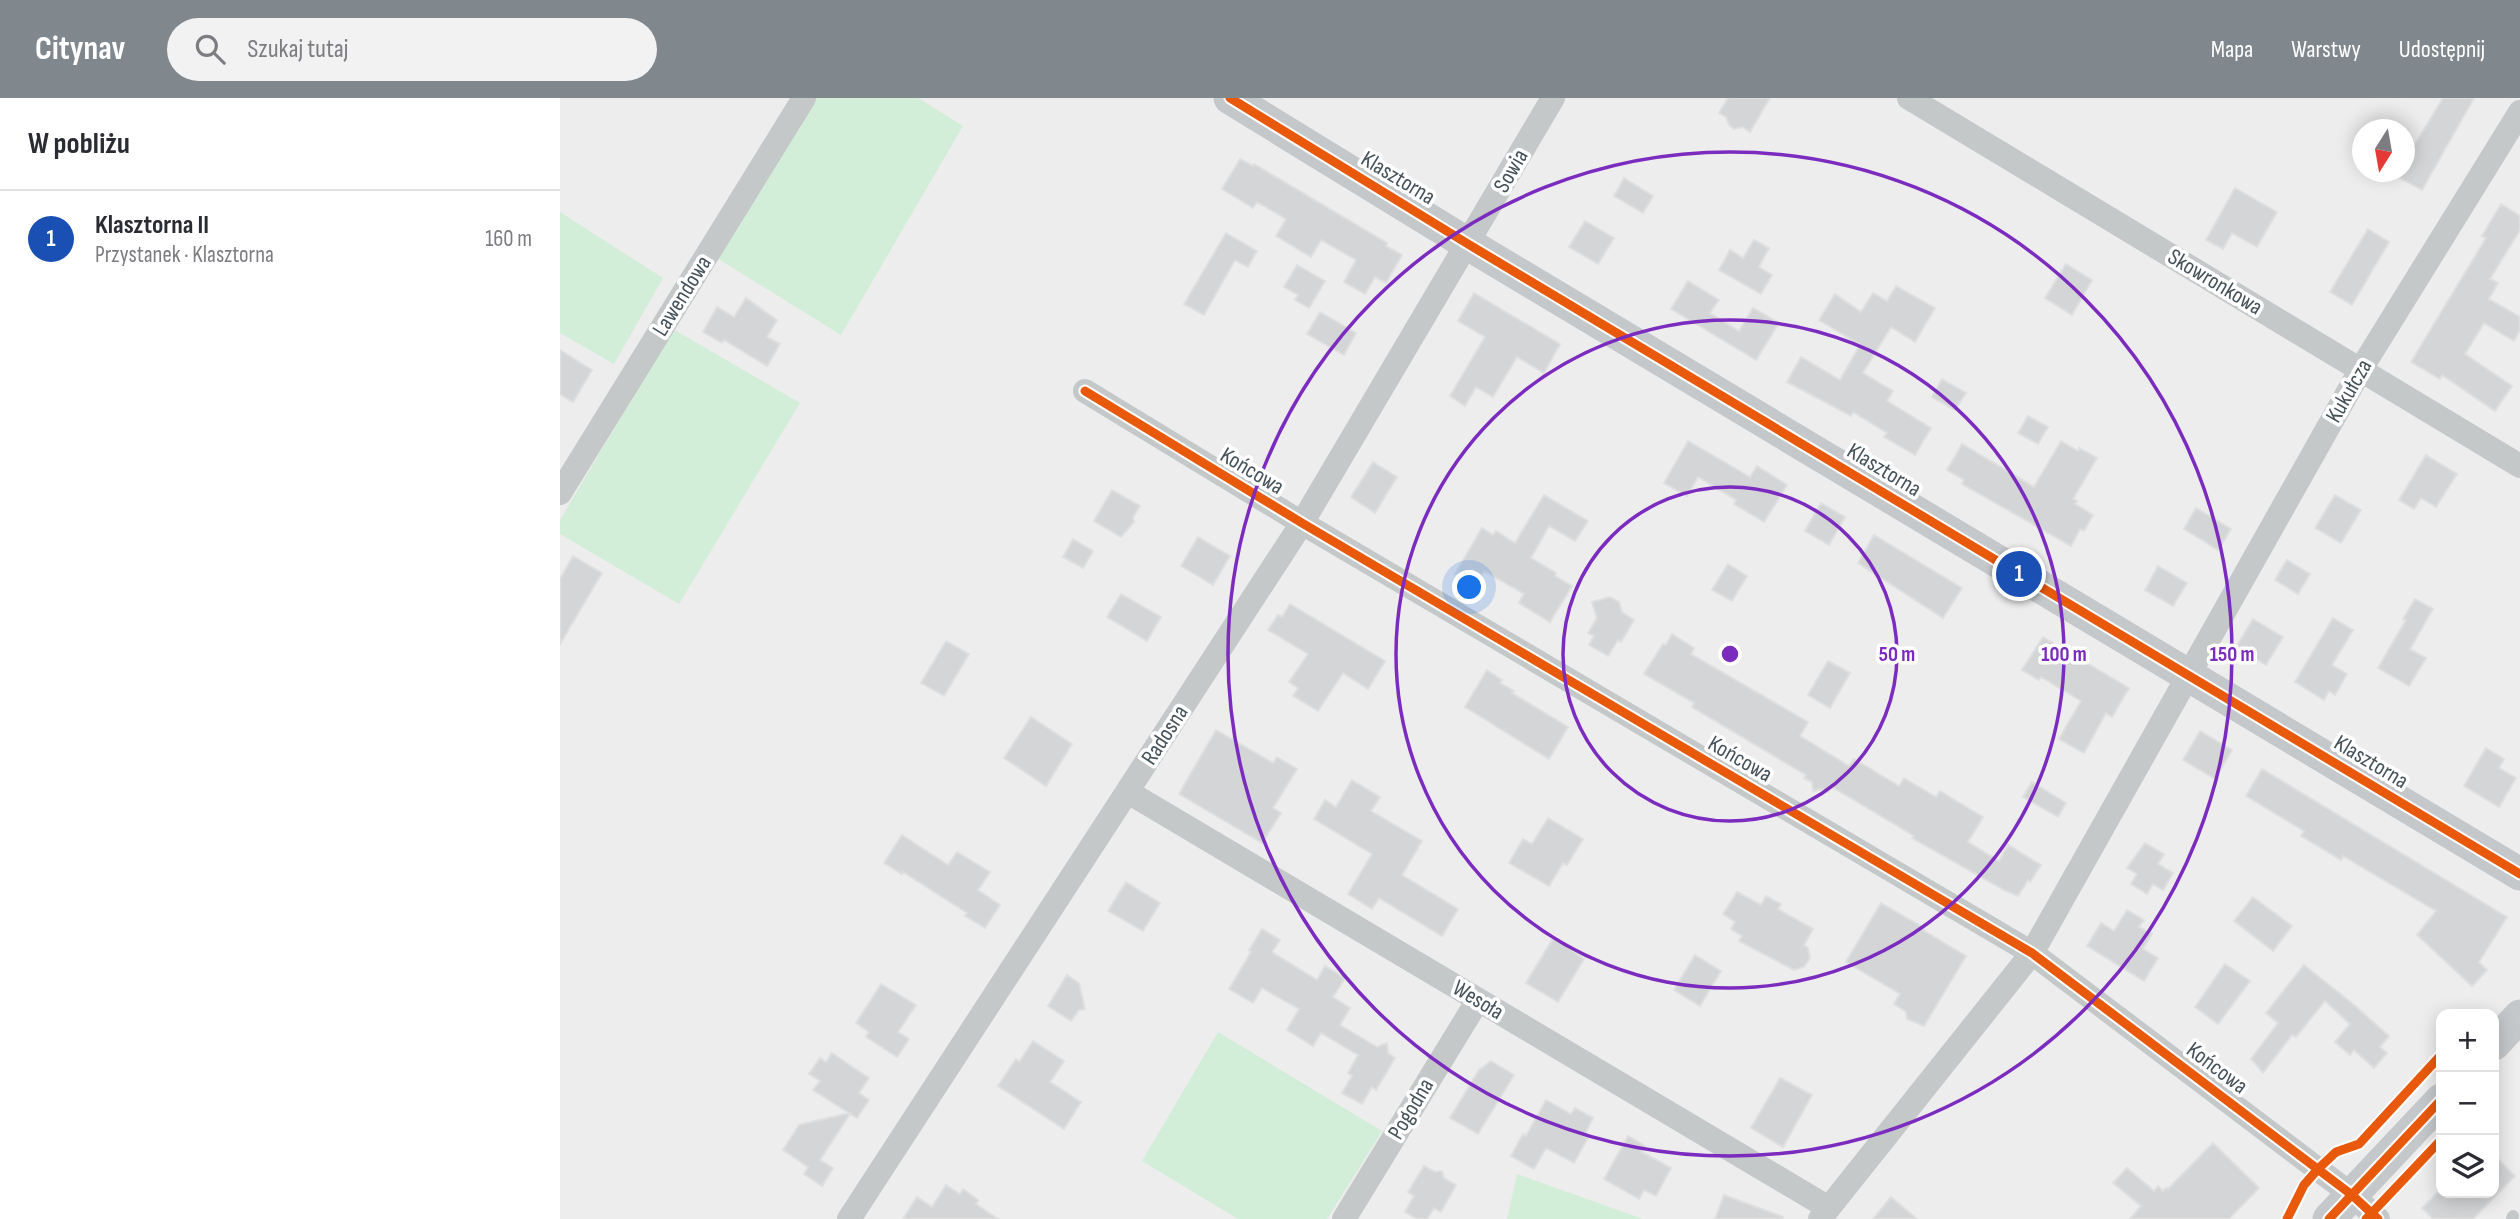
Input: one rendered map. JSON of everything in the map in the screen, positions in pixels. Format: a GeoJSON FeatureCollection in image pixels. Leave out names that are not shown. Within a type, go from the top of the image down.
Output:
{"type":"FeatureCollection","features":[{"type":"Feature","properties":{"kind":"street","name":"Lawendowa"},"geometry":{"type":"LineString","coordinates":[[560,493],[804,98]]}},
{"type":"Feature","properties":{"kind":"street","name":"Klasztorna"},"geometry":{"type":"LineString","coordinates":[[1230,98],[1468,244],[2520,874]]}},
{"type":"Feature","properties":{"kind":"street","name":"Sowia"},"geometry":{"type":"LineString","coordinates":[[1468,244],[1553,98]]}},
{"type":"Feature","properties":{"kind":"street","name":"Skowronkowa"},"geometry":{"type":"LineString","coordinates":[[1909,98],[2520,466]]}},
{"type":"Feature","properties":{"kind":"street","name":"Kukułcza"},"geometry":{"type":"LineString","coordinates":[[2032,953],[2361,369],[2520,112]]}},
{"type":"Feature","properties":{"kind":"street","name":"Radosna"},"geometry":{"type":"LineString","coordinates":[[849,1219],[1302,523],[1468,244]]}},
{"type":"Feature","properties":{"kind":"street","name":"Końcowa"},"geometry":{"type":"LineString","coordinates":[[1085,391],[1302,523],[2032,953],[2352,1195],[2378,1219]]}},
{"type":"Feature","properties":{"kind":"street","name":"Wesoła"},"geometry":{"type":"LineString","coordinates":[[1128,792],[1478,1000],[1825,1214]]}},
{"type":"Feature","properties":{"kind":"street"},"geometry":{"type":"LineString","coordinates":[[1825,1214],[2032,953]]}},
{"type":"Feature","properties":{"kind":"street","name":"Pogodna"},"geometry":{"type":"LineString","coordinates":[[1343,1219],[1478,1000]]}},
{"type":"Feature","properties":{"kind":"street"},"geometry":{"type":"LineString","coordinates":[[2499,1039],[2520,1016]]}},
{"type":"Feature","properties":{"kind":"street"},"geometry":{"type":"LineString","coordinates":[[2329,1219],[2436,1105]]}},
{"type":"Feature","properties":{"kind":"green space"},"geometry":{"type":"Polygon","coordinates":[[[817,98],[918,98],[963,126],[841,335],[717,258],[817,98]]]}},
{"type":"Feature","properties":{"kind":"green space"},"geometry":{"type":"Polygon","coordinates":[[[560,212],[663,278],[614,364],[560,333],[560,212]]]}},
{"type":"Feature","properties":{"kind":"green space"},"geometry":{"type":"Polygon","coordinates":[[[673,329],[800,403],[679,604],[560,534],[560,520],[673,329]]]}},
{"type":"Feature","properties":{"kind":"green space"},"geometry":{"type":"Polygon","coordinates":[[[1218,1032],[1382,1131],[1327,1219],[1238,1219],[1142,1161],[1218,1032]]]}},
{"type":"Feature","properties":{"kind":"green space"},"geometry":{"type":"Polygon","coordinates":[[[1517,1174],[1643,1219],[1507,1219],[1517,1174]]]}},
{"type":"Feature","properties":{"kind":"building"},"geometry":{"type":"Polygon","coordinates":[[[1728,98],[1770,98],[1750,132],[1743,127],[1734,129],[1726,117],[1719,113],[1728,98]]]}},
{"type":"Feature","properties":{"kind":"building"},"geometry":{"type":"Polygon","coordinates":[[[2443,98],[2474,98],[2422,190],[2407,182],[2415,182],[2415,144],[2443,98]]]}},
{"type":"Feature","properties":{"kind":"building"},"geometry":{"type":"Polygon","coordinates":[[[1240,159],[1253,166],[1254,164],[1387,243],[1386,246],[1402,255],[1386,283],[1375,277],[1365,294],[1344,282],[1356,260],[1321,240],[1311,257],[1276,236],[1286,219],[1257,202],[1253,208],[1222,189],[1240,159]]]}},
{"type":"Feature","properties":{"kind":"building"},"geometry":{"type":"Polygon","coordinates":[[[1624,178],[1653,196],[1643,213],[1614,196],[1624,178]]]}},
{"type":"Feature","properties":{"kind":"building"},"geometry":{"type":"Polygon","coordinates":[[[2235,188],[2277,212],[2257,247],[2232,233],[2223,249],[2206,240],[2235,188]]]}},
{"type":"Feature","properties":{"kind":"building"},"geometry":{"type":"Polygon","coordinates":[[[2501,204],[2520,216],[2520,230],[2490,279],[2498,283],[2489,299],[2520,317],[2520,330],[2514,341],[2484,323],[2465,354],[2512,386],[2495,411],[2442,375],[2440,379],[2411,362],[2486,238],[2482,236],[2501,204]]]}},
{"type":"Feature","properties":{"kind":"building"},"geometry":{"type":"Polygon","coordinates":[[[1585,221],[1614,238],[1598,264],[1569,247],[1585,221]]]}},
{"type":"Feature","properties":{"kind":"building"},"geometry":{"type":"Polygon","coordinates":[[[2368,229],[2389,242],[2352,305],[2330,292],[2368,229]]]}},
{"type":"Feature","properties":{"kind":"building"},"geometry":{"type":"Polygon","coordinates":[[[1226,233],[1257,251],[1248,267],[1235,260],[1204,315],[1184,304],[1226,233]]]}},
{"type":"Feature","properties":{"kind":"building"},"geometry":{"type":"Polygon","coordinates":[[[1754,240],[1769,248],[1759,267],[1772,275],[1761,294],[1719,270],[1730,250],[1743,258],[1754,240]]]}},
{"type":"Feature","properties":{"kind":"building"},"geometry":{"type":"Polygon","coordinates":[[[2066,264],[2092,280],[2072,315],[2045,298],[2066,264]]]}},
{"type":"Feature","properties":{"kind":"building"},"geometry":{"type":"Polygon","coordinates":[[[1297,265],[1325,281],[1309,308],[1295,300],[1298,295],[1284,287],[1297,265]]]}},
{"type":"Feature","properties":{"kind":"building"},"geometry":{"type":"Polygon","coordinates":[[[1688,281],[1719,300],[1710,313],[1739,331],[1753,308],[1779,323],[1756,360],[1671,309],[1688,281]]]}},
{"type":"Feature","properties":{"kind":"building"},"geometry":{"type":"Polygon","coordinates":[[[1896,286],[1935,308],[1915,342],[1891,327],[1863,373],[1893,391],[1887,401],[1931,428],[1915,455],[1884,437],[1887,433],[1853,412],[1851,416],[1787,382],[1801,357],[1840,380],[1860,345],[1819,320],[1835,294],[1861,312],[1873,293],[1887,301],[1896,286]]]}},
{"type":"Feature","properties":{"kind":"building"},"geometry":{"type":"Polygon","coordinates":[[[1474,293],[1560,344],[1544,373],[1517,357],[1493,397],[1476,387],[1465,406],[1450,396],[1485,337],[1458,321],[1474,293]]]}},
{"type":"Feature","properties":{"kind":"building"},"geometry":{"type":"Polygon","coordinates":[[[746,298],[777,320],[767,337],[780,344],[767,366],[724,340],[722,343],[703,332],[717,307],[734,317],[746,298]]]}},
{"type":"Feature","properties":{"kind":"building"},"geometry":{"type":"Polygon","coordinates":[[[1320,312],[1356,333],[1344,355],[1307,334],[1320,312]]]}},
{"type":"Feature","properties":{"kind":"building"},"geometry":{"type":"Polygon","coordinates":[[[560,350],[592,370],[573,402],[560,394],[560,350]]]}},
{"type":"Feature","properties":{"kind":"building"},"geometry":{"type":"Polygon","coordinates":[[[1942,379],[1966,393],[1955,410],[1932,397],[1942,379]]]}},
{"type":"Feature","properties":{"kind":"building"},"geometry":{"type":"Polygon","coordinates":[[[2028,416],[2048,427],[2038,444],[2018,433],[2028,416]]]}},
{"type":"Feature","properties":{"kind":"building"},"geometry":{"type":"Polygon","coordinates":[[[1688,441],[1750,477],[1757,466],[1787,485],[1764,522],[1734,504],[1736,500],[1698,477],[1687,496],[1664,483],[1688,441]]]}},
{"type":"Feature","properties":{"kind":"building"},"geometry":{"type":"Polygon","coordinates":[[[2061,441],[2097,458],[2073,499],[2077,501],[2075,504],[2093,515],[2084,531],[2080,529],[2071,546],[1962,484],[1964,480],[1947,470],[1962,444],[2034,487],[2061,441]]]}},
{"type":"Feature","properties":{"kind":"building"},"geometry":{"type":"Polygon","coordinates":[[[2426,455],[2457,474],[2436,507],[2421,498],[2414,509],[2399,500],[2426,455]]]}},
{"type":"Feature","properties":{"kind":"building"},"geometry":{"type":"Polygon","coordinates":[[[1373,462],[1397,477],[1375,513],[1351,497],[1373,462]]]}},
{"type":"Feature","properties":{"kind":"building"},"geometry":{"type":"Polygon","coordinates":[[[1112,490],[1140,506],[1133,517],[1134,522],[1121,537],[1094,521],[1112,490]]]}},
{"type":"Feature","properties":{"kind":"building"},"geometry":{"type":"Polygon","coordinates":[[[1544,495],[1588,521],[1575,541],[1549,526],[1531,558],[1572,586],[1550,622],[1519,603],[1524,594],[1484,571],[1481,576],[1472,570],[1455,574],[1482,528],[1493,535],[1496,531],[1515,543],[1544,495]]]}},
{"type":"Feature","properties":{"kind":"building"},"geometry":{"type":"Polygon","coordinates":[[[2335,495],[2361,510],[2341,543],[2315,528],[2335,495]]]}},
{"type":"Feature","properties":{"kind":"building"},"geometry":{"type":"Polygon","coordinates":[[[1821,503],[1845,517],[1829,545],[1805,531],[1821,503]]]}},
{"type":"Feature","properties":{"kind":"building"},"geometry":{"type":"Polygon","coordinates":[[[2196,508],[2231,529],[2218,550],[2184,529],[2196,508]]]}},
{"type":"Feature","properties":{"kind":"building"},"geometry":{"type":"Polygon","coordinates":[[[1874,535],[1962,588],[1943,618],[1858,563],[1874,535]]]}},
{"type":"Feature","properties":{"kind":"building"},"geometry":{"type":"Polygon","coordinates":[[[1198,537],[1230,556],[1213,585],[1181,566],[1198,537]]]}},
{"type":"Feature","properties":{"kind":"building"},"geometry":{"type":"Polygon","coordinates":[[[1073,539],[1093,551],[1083,568],[1063,557],[1073,539]]]}},
{"type":"Feature","properties":{"kind":"building"},"geometry":{"type":"Polygon","coordinates":[[[573,556],[602,573],[560,644],[560,579],[573,556]]]}},
{"type":"Feature","properties":{"kind":"building"},"geometry":{"type":"Polygon","coordinates":[[[2287,560],[2310,574],[2298,594],[2275,580],[2287,560]]]}},
{"type":"Feature","properties":{"kind":"building"},"geometry":{"type":"Polygon","coordinates":[[[1728,564],[1747,576],[1732,601],[1712,590],[1728,564]]]}},
{"type":"Feature","properties":{"kind":"building"},"geometry":{"type":"Polygon","coordinates":[[[2158,566],[2187,583],[2173,606],[2145,590],[2158,566]]]}},
{"type":"Feature","properties":{"kind":"building"},"geometry":{"type":"Polygon","coordinates":[[[1121,594],[1161,617],[1147,641],[1107,617],[1121,594]]]}},
{"type":"Feature","properties":{"kind":"building"},"geometry":{"type":"Polygon","coordinates":[[[1610,597],[1619,602],[1622,612],[1634,620],[1621,642],[1618,640],[1608,656],[1589,645],[1594,636],[1588,633],[1597,618],[1592,602],[1610,597]]]}},
{"type":"Feature","properties":{"kind":"building"},"geometry":{"type":"Polygon","coordinates":[[[2415,599],[2433,609],[2410,649],[2426,658],[2409,686],[2378,668],[2415,599]]]}},
{"type":"Feature","properties":{"kind":"building"},"geometry":{"type":"Polygon","coordinates":[[[1290,604],[1385,661],[1368,689],[1343,673],[1318,711],[1293,696],[1298,688],[1289,682],[1308,654],[1268,630],[1278,615],[1282,617],[1290,604]]]}},
{"type":"Feature","properties":{"kind":"building"},"geometry":{"type":"Polygon","coordinates":[[[2333,618],[2353,630],[2332,665],[2347,674],[2335,695],[2329,691],[2324,700],[2295,682],[2333,618]]]}},
{"type":"Feature","properties":{"kind":"building"},"geometry":{"type":"Polygon","coordinates":[[[2253,619],[2283,637],[2266,665],[2236,647],[2253,619]]]}},
{"type":"Feature","properties":{"kind":"building"},"geometry":{"type":"Polygon","coordinates":[[[1672,634],[1694,648],[1691,654],[1808,722],[1800,736],[1849,766],[1854,759],[1899,786],[1904,778],[1936,797],[1940,791],[1983,817],[1968,842],[1999,861],[2008,845],[2041,865],[2030,882],[2028,880],[2018,896],[2006,891],[1912,838],[1914,836],[1832,787],[1828,792],[1822,789],[1813,791],[1812,782],[1804,778],[1806,775],[1692,707],[1694,703],[1644,674],[1672,634]]]}},
{"type":"Feature","properties":{"kind":"building"},"geometry":{"type":"Polygon","coordinates":[[[2043,637],[2129,688],[2112,717],[2106,713],[2084,753],[2059,739],[2081,701],[2041,677],[2039,680],[2022,670],[2043,637]]]}},
{"type":"Feature","properties":{"kind":"building"},"geometry":{"type":"Polygon","coordinates":[[[946,641],[969,654],[944,696],[921,683],[946,641]]]}},
{"type":"Feature","properties":{"kind":"building"},"geometry":{"type":"Polygon","coordinates":[[[1828,661],[1850,673],[1830,708],[1808,695],[1828,661]]]}},
{"type":"Feature","properties":{"kind":"building"},"geometry":{"type":"Polygon","coordinates":[[[1487,670],[1502,680],[1500,683],[1514,691],[1512,693],[1568,727],[1549,759],[1465,707],[1487,670]]]}},
{"type":"Feature","properties":{"kind":"building"},"geometry":{"type":"Polygon","coordinates":[[[1031,717],[1072,744],[1046,786],[1004,758],[1031,717]]]}},
{"type":"Feature","properties":{"kind":"building"},"geometry":{"type":"Polygon","coordinates":[[[1216,730],[1273,763],[1277,757],[1297,769],[1273,808],[1281,813],[1262,843],[1179,794],[1216,730]]]}},
{"type":"Feature","properties":{"kind":"building"},"geometry":{"type":"Polygon","coordinates":[[[2200,731],[2232,750],[2215,779],[2183,760],[2200,731]]]}},
{"type":"Feature","properties":{"kind":"building"},"geometry":{"type":"Polygon","coordinates":[[[2486,748],[2504,759],[2499,768],[2516,778],[2499,807],[2464,786],[2486,748]]]}},
{"type":"Feature","properties":{"kind":"building"},"geometry":{"type":"Polygon","coordinates":[[[2262,769],[2507,917],[2479,962],[2487,970],[2472,986],[2417,935],[2436,911],[2343,856],[2341,860],[2301,836],[2304,831],[2246,796],[2262,769]]]}},
{"type":"Feature","properties":{"kind":"building"},"geometry":{"type":"Polygon","coordinates":[[[1352,780],[1380,797],[1371,811],[1422,841],[1402,875],[1458,909],[1442,936],[1379,898],[1372,909],[1348,894],[1372,854],[1314,819],[1325,800],[1336,807],[1352,780]]]}},
{"type":"Feature","properties":{"kind":"building"},"geometry":{"type":"Polygon","coordinates":[[[2032,782],[2066,803],[2058,817],[2023,797],[2032,782]]]}},
{"type":"Feature","properties":{"kind":"building"},"geometry":{"type":"Polygon","coordinates":[[[1548,818],[1583,839],[1567,865],[1563,863],[1549,886],[1509,863],[1523,839],[1532,844],[1548,818]]]}},
{"type":"Feature","properties":{"kind":"building"},"geometry":{"type":"Polygon","coordinates":[[[902,835],[948,865],[957,852],[990,872],[978,890],[1000,905],[985,928],[965,916],[967,913],[884,863],[902,835]]]}},
{"type":"Feature","properties":{"kind":"building"},"geometry":{"type":"Polygon","coordinates":[[[2145,843],[2164,854],[2158,864],[2173,873],[2163,890],[2153,884],[2147,894],[2131,884],[2137,874],[2127,868],[2145,843]]]}},
{"type":"Feature","properties":{"kind":"building"},"geometry":{"type":"Polygon","coordinates":[[[1126,882],[1160,903],[1143,931],[1108,911],[1126,882]]]}},
{"type":"Feature","properties":{"kind":"building"},"geometry":{"type":"Polygon","coordinates":[[[1737,892],[1761,905],[1766,896],[1781,904],[1778,909],[1813,929],[1804,945],[1808,948],[1810,958],[1804,967],[1794,970],[1739,941],[1742,936],[1731,929],[1735,922],[1723,914],[1737,892]]]}},
{"type":"Feature","properties":{"kind":"building"},"geometry":{"type":"Polygon","coordinates":[[[2253,897],[2292,926],[2273,951],[2234,921],[2253,897]]]}},
{"type":"Feature","properties":{"kind":"building"},"geometry":{"type":"Polygon","coordinates":[[[1881,903],[1966,956],[1924,1026],[1907,1019],[1906,1012],[1894,1004],[1900,994],[1846,962],[1881,903]]]}},
{"type":"Feature","properties":{"kind":"building"},"geometry":{"type":"Polygon","coordinates":[[[2127,910],[2144,920],[2139,927],[2152,934],[2143,949],[2158,958],[2144,981],[2087,946],[2101,923],[2114,931],[2127,910]]]}},
{"type":"Feature","properties":{"kind":"building"},"geometry":{"type":"Polygon","coordinates":[[[1262,929],[1280,940],[1272,952],[1317,980],[1325,966],[1345,978],[1333,997],[1350,1008],[1340,1025],[1377,1047],[1387,1043],[1388,1053],[1395,1058],[1376,1090],[1372,1087],[1362,1104],[1342,1093],[1352,1076],[1348,1073],[1358,1055],[1321,1033],[1313,1046],[1287,1030],[1299,1009],[1262,988],[1253,1003],[1229,989],[1262,929]]]}},
{"type":"Feature","properties":{"kind":"building"},"geometry":{"type":"Polygon","coordinates":[[[1554,937],[1584,959],[1558,1002],[1526,983],[1554,937]]]}},
{"type":"Feature","properties":{"kind":"building"},"geometry":{"type":"Polygon","coordinates":[[[1695,955],[1721,971],[1700,1006],[1674,990],[1695,955]]]}},
{"type":"Feature","properties":{"kind":"building"},"geometry":{"type":"Polygon","coordinates":[[[2225,964],[2250,981],[2218,1024],[2195,1007],[2225,964]]]}},
{"type":"Feature","properties":{"kind":"building"},"geometry":{"type":"Polygon","coordinates":[[[2304,965],[2389,1036],[2380,1047],[2387,1053],[2374,1068],[2354,1050],[2350,1055],[2335,1042],[2350,1024],[2325,1001],[2296,1037],[2292,1035],[2263,1073],[2251,1059],[2278,1023],[2266,1013],[2304,965]]]}},
{"type":"Feature","properties":{"kind":"building"},"geometry":{"type":"Polygon","coordinates":[[[1067,975],[1079,983],[1085,1009],[1079,1010],[1071,1021],[1048,1006],[1067,975]]]}},
{"type":"Feature","properties":{"kind":"building"},"geometry":{"type":"Polygon","coordinates":[[[881,984],[916,1005],[898,1032],[909,1039],[897,1057],[866,1037],[869,1032],[856,1023],[881,984]]]}},
{"type":"Feature","properties":{"kind":"building"},"geometry":{"type":"Polygon","coordinates":[[[1033,1041],[1064,1061],[1050,1082],[1081,1102],[1064,1129],[998,1086],[1016,1059],[1019,1062],[1033,1041]]]}},
{"type":"Feature","properties":{"kind":"building"},"geometry":{"type":"Polygon","coordinates":[[[832,1053],[869,1078],[859,1093],[869,1100],[857,1118],[850,1114],[820,1160],[833,1168],[822,1186],[804,1174],[808,1167],[783,1150],[799,1125],[849,1113],[813,1090],[820,1081],[809,1074],[820,1058],[826,1062],[832,1053]]]}},
{"type":"Feature","properties":{"kind":"building"},"geometry":{"type":"Polygon","coordinates":[[[1491,1061],[1514,1075],[1478,1134],[1450,1118],[1479,1070],[1491,1061]]]}},
{"type":"Feature","properties":{"kind":"building"},"geometry":{"type":"Polygon","coordinates":[[[1780,1078],[1812,1095],[1783,1147],[1751,1128],[1780,1078]]]}},
{"type":"Feature","properties":{"kind":"building"},"geometry":{"type":"Polygon","coordinates":[[[1546,1100],[1571,1114],[1575,1108],[1593,1118],[1584,1136],[1588,1138],[1574,1163],[1546,1148],[1534,1169],[1511,1156],[1523,1134],[1526,1136],[1546,1100]]]}},
{"type":"Feature","properties":{"kind":"building"},"geometry":{"type":"Polygon","coordinates":[[[1628,1136],[1645,1146],[1642,1152],[1671,1168],[1656,1196],[1644,1190],[1639,1199],[1604,1179],[1628,1136]]]}},
{"type":"Feature","properties":{"kind":"building"},"geometry":{"type":"Polygon","coordinates":[[[2213,1143],[2259,1188],[2229,1219],[2130,1219],[2141,1206],[2113,1183],[2127,1168],[2154,1191],[2158,1186],[2163,1191],[2213,1143]]]}},
{"type":"Feature","properties":{"kind":"building"},"geometry":{"type":"Polygon","coordinates":[[[2499,1160],[2515,1176],[2499,1192],[2499,1160]]]}},
{"type":"Feature","properties":{"kind":"building"},"geometry":{"type":"Polygon","coordinates":[[[1424,1166],[1435,1172],[1442,1171],[1444,1178],[1456,1185],[1441,1212],[1434,1208],[1427,1219],[1417,1219],[1405,1212],[1414,1196],[1408,1192],[1424,1166]]]}},
{"type":"Feature","properties":{"kind":"building"},"geometry":{"type":"Polygon","coordinates":[[[946,1185],[960,1194],[963,1189],[978,1200],[976,1204],[998,1219],[903,1219],[917,1197],[932,1207],[946,1185]]]}},
{"type":"Feature","properties":{"kind":"building"},"geometry":{"type":"Polygon","coordinates":[[[2436,1194],[2436,1198],[2494,1198],[2473,1219],[2433,1219],[2422,1208],[2436,1194]]]}},
{"type":"Feature","properties":{"kind":"building"},"geometry":{"type":"Polygon","coordinates":[[[1724,1195],[1783,1217],[1715,1219],[1724,1195]]]}},
{"type":"Feature","properties":{"kind":"building"},"geometry":{"type":"Polygon","coordinates":[[[1891,1197],[1917,1219],[1873,1219],[1891,1197]]]}},
{"type":"Feature","properties":{"kind":"cycle path"},"geometry":{"type":"LineString","coordinates":[[1230,98],[1468,244],[2520,874]]}},
{"type":"Feature","properties":{"kind":"cycle path"},"geometry":{"type":"LineString","coordinates":[[1085,391],[1302,523],[2032,953],[2352,1195],[2378,1219]]}},
{"type":"Feature","properties":{"kind":"cycle path"},"geometry":{"type":"LineString","coordinates":[[2287,1219],[2304,1185],[2318,1169],[2336,1152],[2359,1144],[2436,1060]]}},
{"type":"Feature","properties":{"kind":"cycle path"},"geometry":{"type":"LineString","coordinates":[[2329,1219],[2436,1105]]}},
{"type":"Feature","properties":{"kind":"cycle path"},"geometry":{"type":"LineString","coordinates":[[2366,1219],[2436,1145]]}},
{"type":"Feature","properties":{"kind":"place","name":"Klasztorna II"},"geometry":{"type":"Point","coordinates":[2019,574]}}]}
